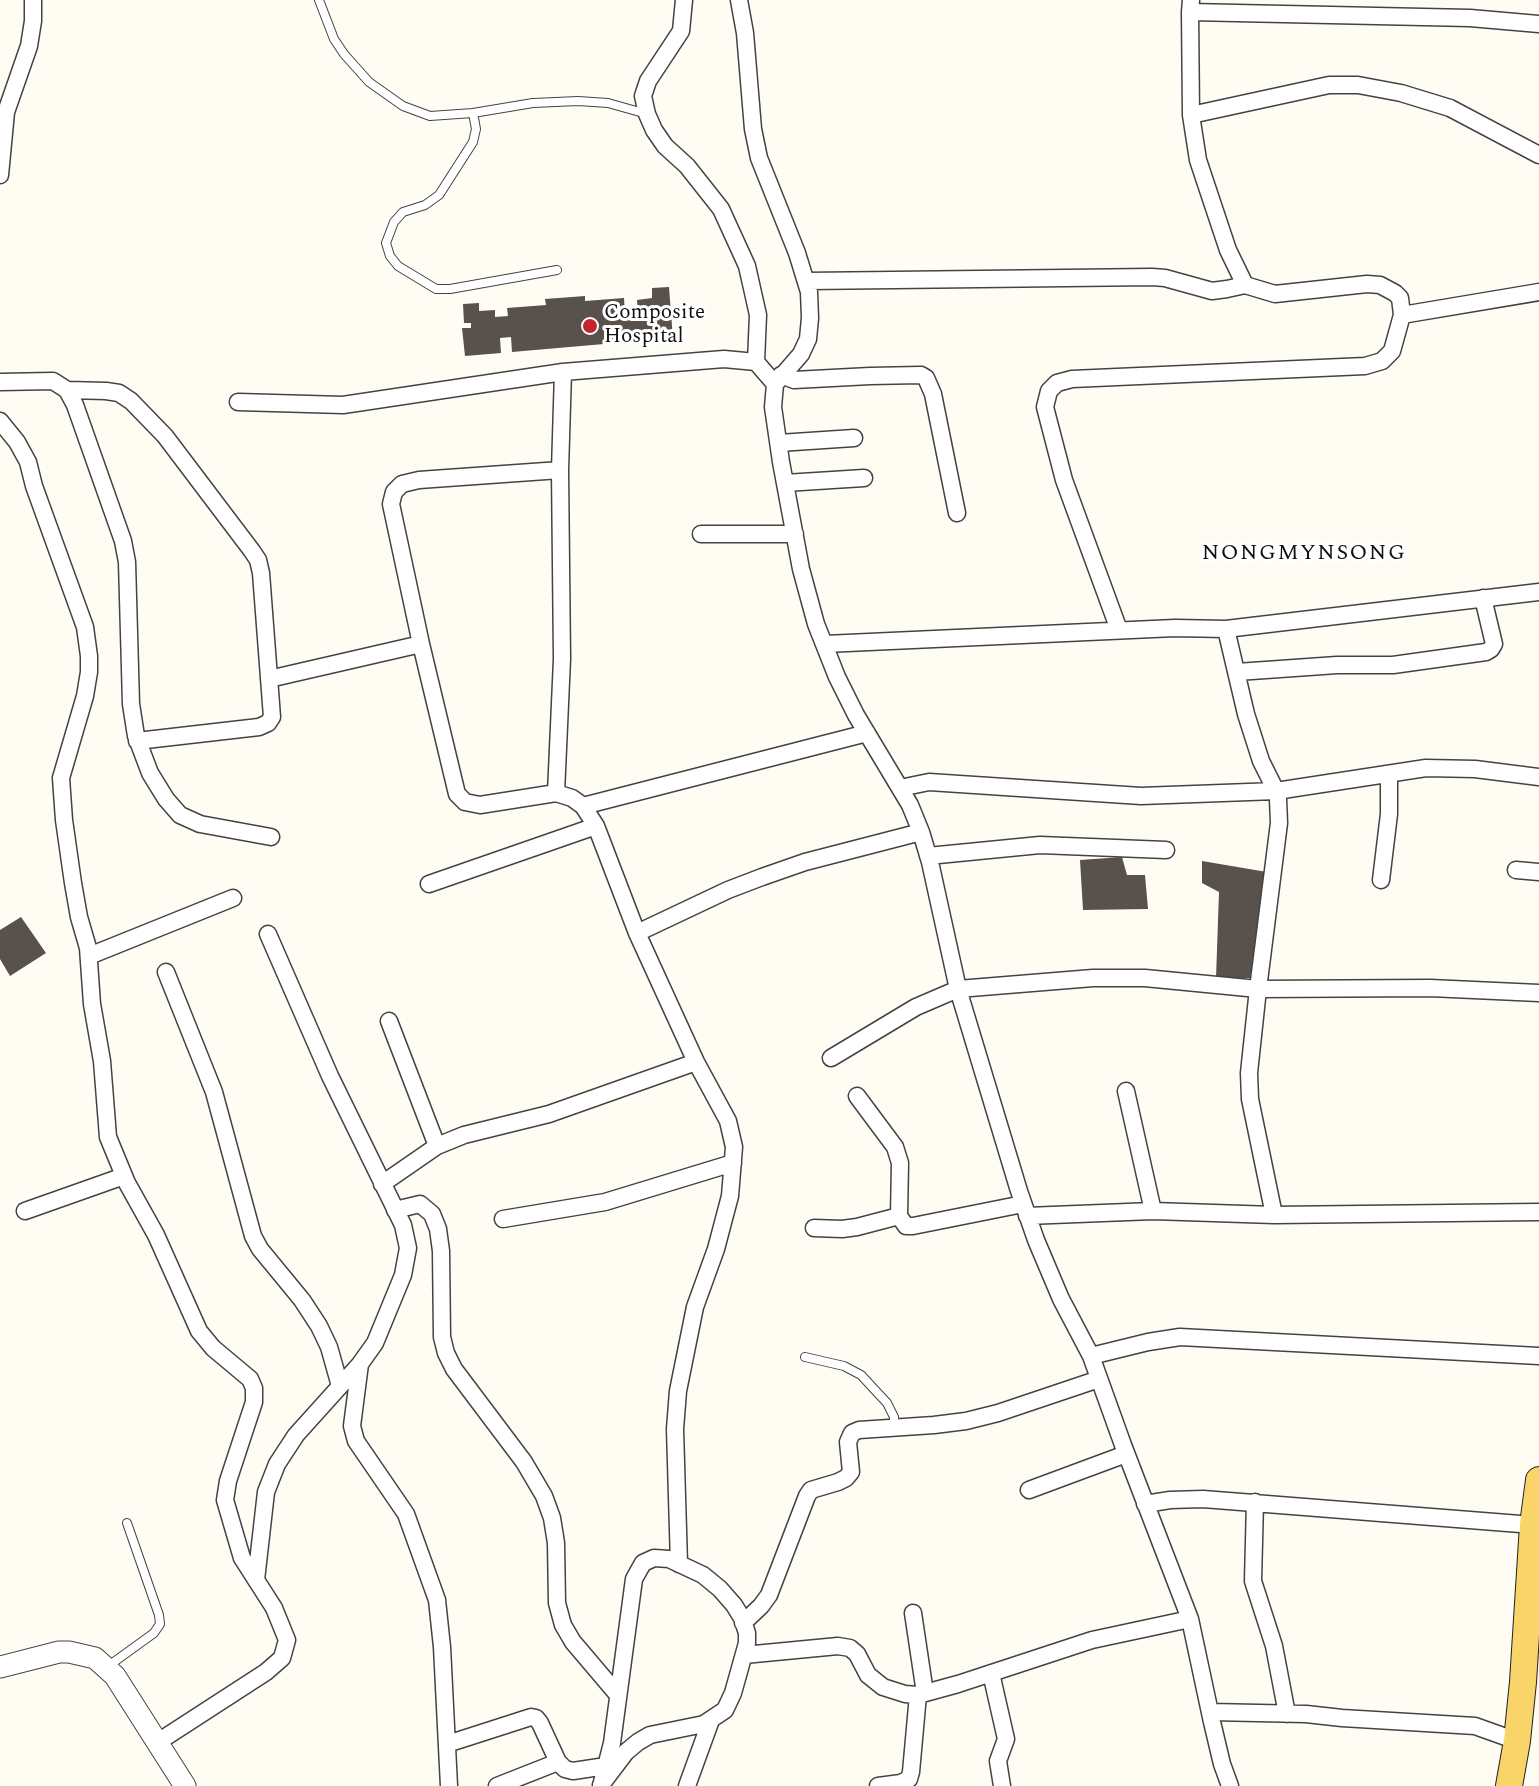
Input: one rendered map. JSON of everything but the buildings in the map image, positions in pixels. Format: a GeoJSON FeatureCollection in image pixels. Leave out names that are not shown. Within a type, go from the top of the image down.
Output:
{"type":"FeatureCollection","features":[{"type":"Feature","properties":{"kind":"main road"},"geometry":{"type":"LineString","coordinates":[[1509,1786],[1534,1574],[1533,1525],[1539,1480]]}},
{"type":"Feature","properties":{"kind":"street"},"geometry":{"type":"LineString","coordinates":[[0,175],[6,112],[29,45],[33,21],[33,0]]}},
{"type":"Feature","properties":{"kind":"street"},"geometry":{"type":"LineString","coordinates":[[684,0],[681,31],[648,81],[644,96],[647,114],[665,146],[687,166],[721,209],[739,246],[747,266],[758,315],[756,362]]}},
{"type":"Feature","properties":{"kind":"street"},"geometry":{"type":"LineString","coordinates":[[739,0],[745,33],[753,129],[759,158],[807,281],[810,318],[808,339],[801,354],[778,380],[773,407],[785,483],[810,602],[837,677],[910,806],[921,832],[958,989],[1025,1210],[1061,1299],[1091,1356],[1190,1619],[1222,1764],[1230,1786]]}},
{"type":"Feature","properties":{"kind":"street"},"geometry":{"type":"LineString","coordinates":[[1245,285],[1228,250],[1198,160],[1191,116],[1190,6],[1470,18],[1539,24]]}},
{"type":"Feature","properties":{"kind":"street"},"geometry":{"type":"LineString","coordinates":[[1191,116],[1329,86],[1358,85],[1410,95],[1450,108],[1539,155]]}},
{"type":"Feature","properties":{"kind":"street"},"geometry":{"type":"LineString","coordinates":[[807,281],[1152,277],[1165,278],[1212,291],[1245,285],[1275,294],[1367,284],[1380,285],[1400,298],[1402,315],[1392,351],[1382,361],[1365,366],[1072,379],[1058,383],[1049,391],[1045,407],[1064,480],[1119,630]]}},
{"type":"Feature","properties":{"kind":"street"},"geometry":{"type":"LineString","coordinates":[[1402,315],[1539,292]]}},
{"type":"Feature","properties":{"kind":"street"},"geometry":{"type":"LineString","coordinates":[[238,402],[343,405],[563,372],[724,358],[756,362],[778,380],[921,375],[926,378],[933,394],[957,513]]}},
{"type":"Feature","properties":{"kind":"street"},"geometry":{"type":"LineString","coordinates":[[556,793],[562,659],[560,470],[563,372]]}},
{"type":"Feature","properties":{"kind":"street"},"geometry":{"type":"LineString","coordinates":[[0,382],[53,381],[68,390],[119,393],[131,401],[165,436],[258,560],[261,573],[272,717],[268,723],[259,727],[137,741]]}},
{"type":"Feature","properties":{"kind":"street"},"geometry":{"type":"LineString","coordinates":[[68,390],[123,541],[126,562],[131,704],[137,741],[150,773],[166,799],[180,815],[200,824],[272,837]]}},
{"type":"Feature","properties":{"kind":"street"},"geometry":{"type":"LineString","coordinates":[[0,421],[28,462],[34,486],[85,627],[89,672],[85,696],[61,778],[73,883],[89,956],[92,1004],[102,1061],[108,1137],[124,1176],[156,1235],[199,1331],[213,1348],[250,1379],[254,1388],[254,1402],[228,1481],[225,1500],[242,1558],[274,1608],[286,1640],[282,1658],[266,1672],[158,1742]]}},
{"type":"Feature","properties":{"kind":"street"},"geometry":{"type":"LineString","coordinates":[[779,443],[854,438]]}},
{"type":"Feature","properties":{"kind":"street"},"geometry":{"type":"LineString","coordinates":[[560,470],[419,480],[402,484],[394,492],[391,504],[421,644],[457,794],[465,802],[480,805],[556,793],[572,798],[583,806],[596,826],[637,933],[696,1062],[728,1122],[734,1147],[730,1196],[716,1249],[694,1307],[678,1390],[675,1429],[679,1564]]}},
{"type":"Feature","properties":{"kind":"street"},"geometry":{"type":"LineString","coordinates":[[785,483],[864,478]]}},
{"type":"Feature","properties":{"kind":"street"},"geometry":{"type":"LineString","coordinates":[[701,534],[795,534]]}},
{"type":"Feature","properties":{"kind":"street"},"geometry":{"type":"LineString","coordinates":[[825,644],[1119,630],[1226,628],[1539,592]]}},
{"type":"Feature","properties":{"kind":"street"},"geometry":{"type":"LineString","coordinates":[[1237,672],[1337,665],[1393,665],[1486,652],[1491,649],[1493,638],[1483,598]]}},
{"type":"Feature","properties":{"kind":"street"},"geometry":{"type":"LineString","coordinates":[[1226,628],[1246,714],[1262,762],[1276,790],[1279,823],[1249,1073],[1250,1099],[1274,1215]]}},
{"type":"Feature","properties":{"kind":"street"},"geometry":{"type":"LineString","coordinates":[[269,679],[421,644]]}},
{"type":"Feature","properties":{"kind":"street"},"geometry":{"type":"LineString","coordinates":[[583,806],[867,733]]}},
{"type":"Feature","properties":{"kind":"street"},"geometry":{"type":"LineString","coordinates":[[900,788],[929,782],[1141,796],[1276,790],[1426,768],[1475,769],[1539,777]]}},
{"type":"Feature","properties":{"kind":"street"},"geometry":{"type":"LineString","coordinates":[[1381,880],[1389,814],[1389,774]]}},
{"type":"Feature","properties":{"kind":"street"},"geometry":{"type":"LineString","coordinates":[[429,884],[596,826]]}},
{"type":"Feature","properties":{"kind":"street"},"geometry":{"type":"LineString","coordinates":[[637,933],[728,890],[762,877],[805,862],[921,832]]}},
{"type":"Feature","properties":{"kind":"street"},"geometry":{"type":"LineString","coordinates":[[928,856],[1040,845],[1166,850]]}},
{"type":"Feature","properties":{"kind":"street"},"geometry":{"type":"LineString","coordinates":[[1516,870],[1539,872]]}},
{"type":"Feature","properties":{"kind":"street"},"geometry":{"type":"LineString","coordinates":[[89,956],[233,898]]}},
{"type":"Feature","properties":{"kind":"street"},"geometry":{"type":"LineString","coordinates":[[256,1580],[266,1492],[278,1464],[296,1435],[360,1364],[375,1343],[404,1275],[408,1248],[403,1225],[330,1076],[268,934]]}},
{"type":"Feature","properties":{"kind":"street"},"geometry":{"type":"LineString","coordinates":[[166,972],[214,1092],[253,1236],[260,1249],[302,1300],[319,1326],[329,1347],[340,1386]]}},
{"type":"Feature","properties":{"kind":"street"},"geometry":{"type":"LineString","coordinates":[[831,1058],[916,1007],[958,989],[1093,978],[1145,978],[1258,989],[1430,988],[1539,993]]}},
{"type":"Feature","properties":{"kind":"street"},"geometry":{"type":"LineString","coordinates":[[389,1021],[437,1146]]}},
{"type":"Feature","properties":{"kind":"street"},"geometry":{"type":"LineString","coordinates":[[382,1184],[437,1146],[464,1135],[549,1114],[696,1062]]}},
{"type":"Feature","properties":{"kind":"street"},"geometry":{"type":"LineString","coordinates":[[1126,1091],[1153,1211]]}},
{"type":"Feature","properties":{"kind":"street"},"geometry":{"type":"LineString","coordinates":[[858,1095],[895,1147],[900,1163],[900,1216],[906,1226],[1025,1210],[1274,1215],[1539,1212]]}},
{"type":"Feature","properties":{"kind":"street"},"geometry":{"type":"LineString","coordinates":[[503,1219],[604,1202],[733,1163]]}},
{"type":"Feature","properties":{"kind":"street"},"geometry":{"type":"LineString","coordinates":[[25,1211],[124,1176]]}},
{"type":"Feature","properties":{"kind":"street"},"geometry":{"type":"LineString","coordinates":[[395,1210],[420,1204],[432,1214],[438,1230],[441,1251],[442,1337],[446,1353],[454,1370],[524,1462],[544,1496],[552,1518],[556,1543],[557,1604],[563,1625],[573,1642],[618,1695]]}},
{"type":"Feature","properties":{"kind":"street"},"geometry":{"type":"LineString","coordinates":[[814,1228],[857,1227],[900,1216]]}},
{"type":"Feature","properties":{"kind":"street"},"geometry":{"type":"LineString","coordinates":[[1091,1356],[1180,1337],[1539,1356]]}},
{"type":"Feature","properties":{"kind":"street"},"geometry":{"type":"LineString","coordinates":[[360,1364],[352,1426],[356,1441],[406,1514],[437,1600],[442,1647],[449,1786]]}},
{"type":"Feature","properties":{"kind":"street"},"geometry":{"type":"LineString","coordinates":[[743,1623],[761,1606],[769,1594],[811,1490],[838,1482],[851,1472],[848,1442],[852,1433],[859,1430],[894,1429],[966,1421],[998,1413],[1099,1379]]}},
{"type":"Feature","properties":{"kind":"street"},"geometry":{"type":"LineString","coordinates":[[1029,1490],[1126,1454]]}},
{"type":"Feature","properties":{"kind":"street"},"geometry":{"type":"LineString","coordinates":[[1145,1504],[1170,1500],[1203,1499],[1533,1525]]}},
{"type":"Feature","properties":{"kind":"street"},"geometry":{"type":"LineString","coordinates":[[1255,1502],[1253,1581],[1255,1594],[1269,1629],[1287,1714]]}},
{"type":"Feature","properties":{"kind":"street"},"geometry":{"type":"LineString","coordinates":[[654,1558],[669,1559],[703,1575],[720,1589],[734,1605],[743,1623],[747,1633],[747,1643],[733,1693],[725,1710],[711,1720],[691,1727],[650,1735],[638,1742],[626,1752],[601,1786],[612,1743],[634,1579],[643,1563],[654,1558]]}},
{"type":"Feature","properties":{"kind":"street"},"geometry":{"type":"LineString","coordinates":[[879,1786],[901,1783],[909,1779],[911,1772],[922,1694],[913,1613]]}},
{"type":"Feature","properties":{"kind":"street"},"geometry":{"type":"LineString","coordinates":[[744,1655],[838,1646],[850,1648],[858,1654],[868,1675],[883,1687],[905,1694],[922,1694],[1092,1640],[1190,1619]]}},
{"type":"Feature","properties":{"kind":"street"},"geometry":{"type":"LineString","coordinates":[[0,1667],[59,1652],[95,1658],[116,1676],[185,1786]]}},
{"type":"Feature","properties":{"kind":"street"},"geometry":{"type":"LineString","coordinates":[[991,1673],[1006,1739],[998,1761],[1002,1786]]}},
{"type":"Feature","properties":{"kind":"street"},"geometry":{"type":"LineString","coordinates":[[1210,1712],[1287,1714],[1475,1726],[1516,1741]]}},
{"type":"Feature","properties":{"kind":"street"},"geometry":{"type":"LineString","coordinates":[[447,1744],[531,1717],[536,1718],[540,1723],[558,1762],[565,1769],[573,1771],[606,1766]]}},
{"type":"Feature","properties":{"kind":"street"},"geometry":{"type":"LineString","coordinates":[[687,1786],[711,1720]]}},
{"type":"Feature","properties":{"kind":"street"},"geometry":{"type":"LineString","coordinates":[[497,1786],[558,1762]]}},
{"type":"Feature","properties":{"kind":"lane"},"geometry":{"type":"LineString","coordinates":[[319,0],[334,39],[369,82],[403,106],[430,116],[473,113],[533,103],[578,101],[609,103],[647,114]]}},
{"type":"Feature","properties":{"kind":"lane"},"geometry":{"type":"LineString","coordinates":[[473,113],[476,129],[473,142],[439,195],[425,205],[404,212],[394,222],[386,243],[390,256],[398,266],[436,289],[450,289],[557,270]]}},
{"type":"Feature","properties":{"kind":"lane"},"geometry":{"type":"LineString","coordinates":[[805,1357],[844,1366],[861,1375],[887,1403],[894,1418],[894,1429]]}},
{"type":"Feature","properties":{"kind":"lane"},"geometry":{"type":"LineString","coordinates":[[107,1667],[154,1633],[160,1624],[159,1615],[127,1523]]}},
{"type":"Feature","properties":{"kind":"place","name":"Composite Hospital"},"geometry":{"type":"Point","coordinates":[590,326]}},
{"type":"Feature","properties":{"kind":"district","name":"NONGMYNSONG"},"geometry":{"type":"Point","coordinates":[1304,555]}}]}
